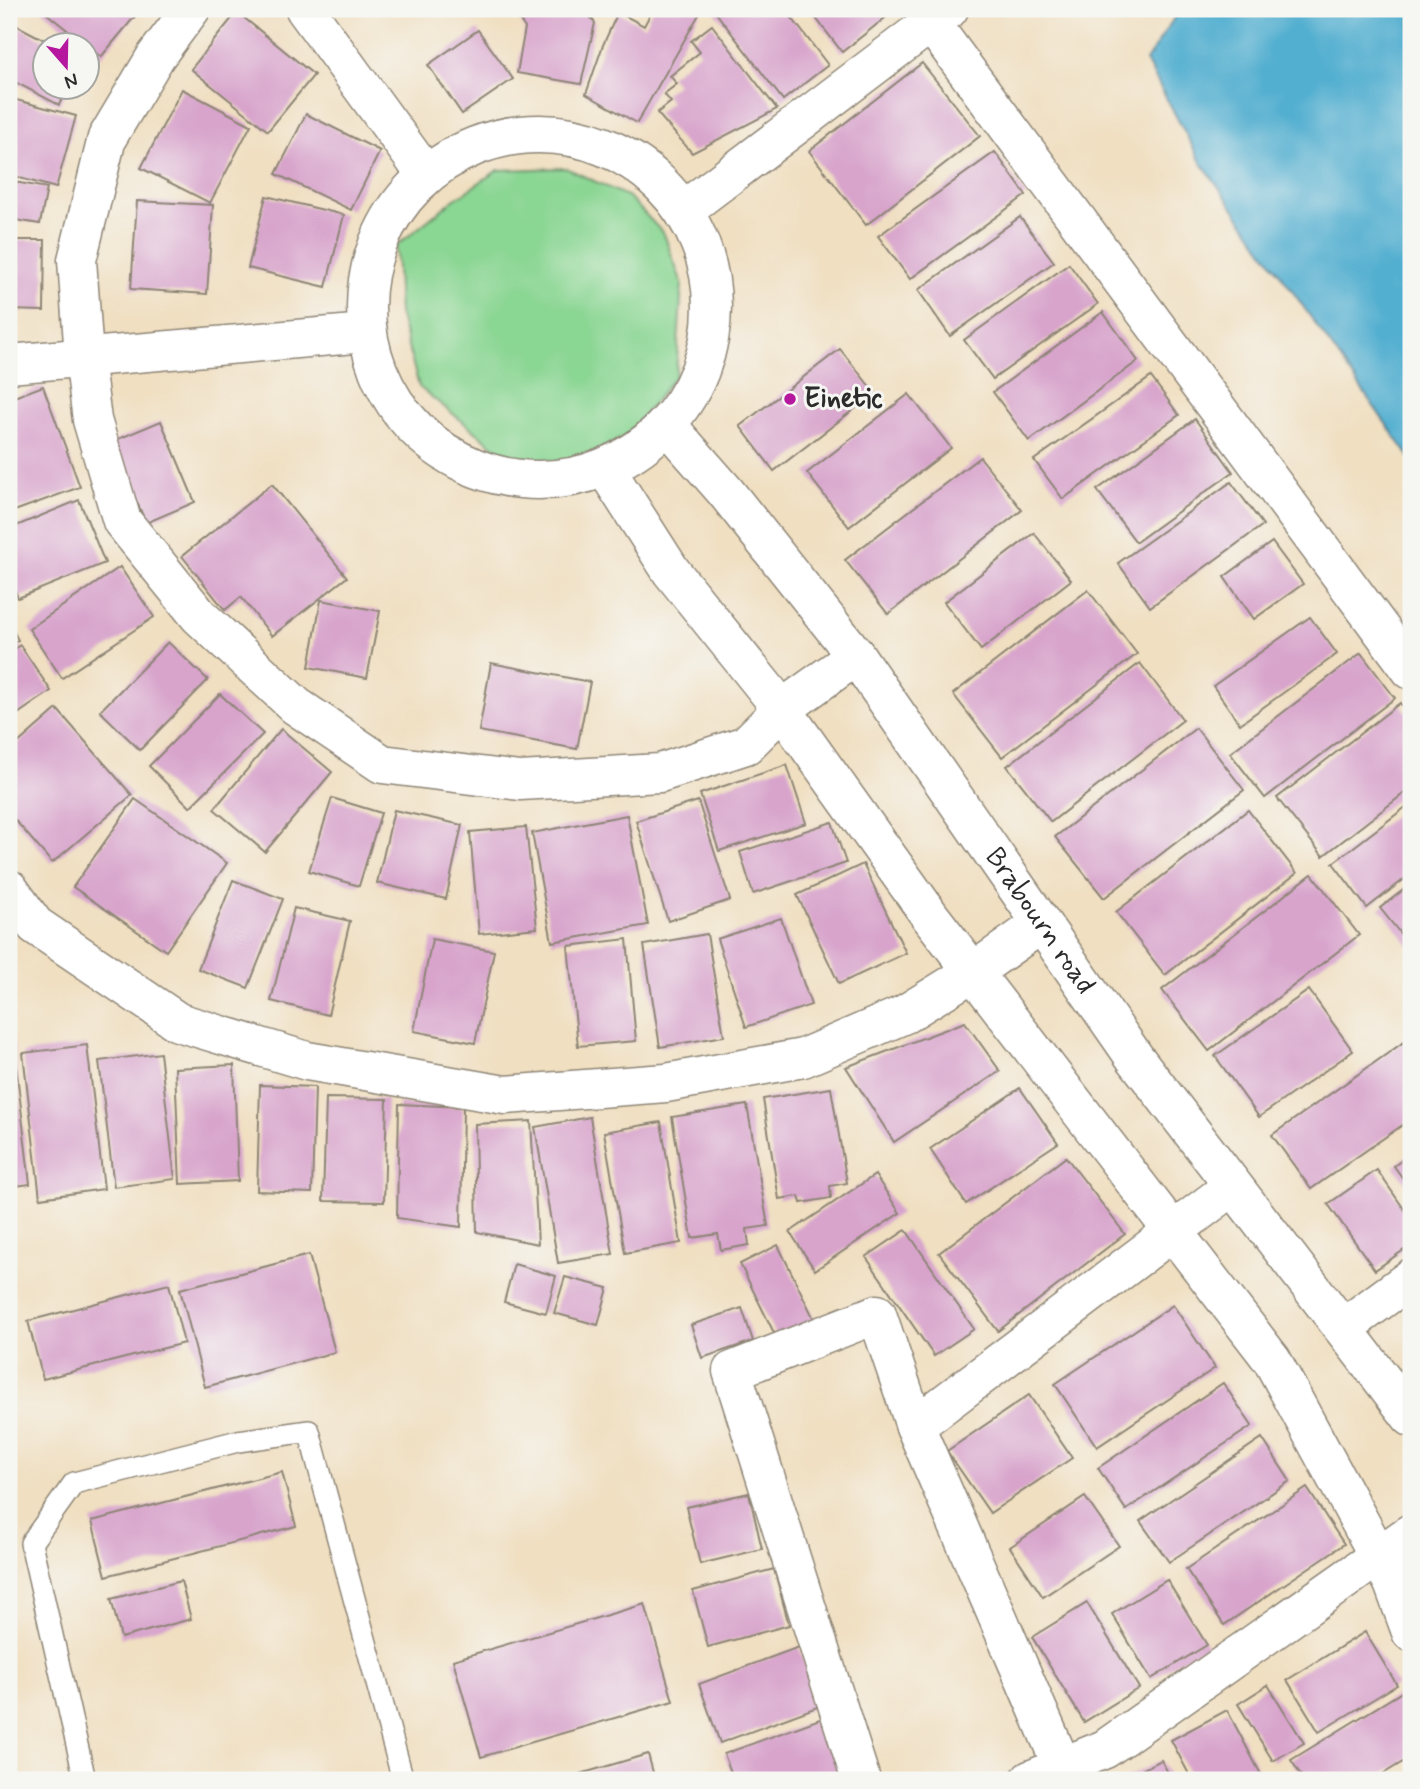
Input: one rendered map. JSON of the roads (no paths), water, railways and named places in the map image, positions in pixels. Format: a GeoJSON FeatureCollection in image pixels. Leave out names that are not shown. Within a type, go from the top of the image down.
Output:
{"type":"FeatureCollection","features":[{"type":"Feature","properties":{"kind":"street"},"geometry":{"type":"LineString","coordinates":[[191,9],[156,56],[107,138],[77,260],[92,420],[121,521],[209,625],[296,706],[382,764],[520,781],[660,773],[746,744],[782,709],[856,656]]}},
{"type":"Feature","properties":{"kind":"street"},"geometry":{"type":"LineString","coordinates":[[305,9],[426,175]]}},
{"type":"Feature","properties":{"kind":"street"},"geometry":{"type":"LineString","coordinates":[[684,210],[940,16],[1411,670]]}},
{"type":"Feature","properties":{"kind":"street"},"geometry":{"type":"LineString","coordinates":[[563,135],[610,149],[652,175],[684,210],[704,252],[713,298],[709,344],[694,387],[667,425],[638,450],[605,468],[543,482],[481,472],[426,441],[386,392],[366,333],[367,274],[388,220],[426,175],[468,149],[514,136],[563,135]]}},
{"type":"Feature","properties":{"kind":"street"},"geometry":{"type":"LineString","coordinates":[[9,364],[366,333]]}},
{"type":"Feature","properties":{"kind":"street","name":"Brabourn road"},"geometry":{"type":"LineString","coordinates":[[667,425],[725,491],[856,656],[1135,1058],[1411,1417]]}},
{"type":"Feature","properties":{"kind":"street"},"geometry":{"type":"LineString","coordinates":[[605,468],[671,571],[782,709],[930,916],[1272,1360],[1393,1583],[1411,1632]]}},
{"type":"Feature","properties":{"kind":"street"},"geometry":{"type":"LineString","coordinates":[[9,889],[35,925],[178,1022],[307,1061],[505,1095],[666,1083],[803,1058],[905,1014],[973,972],[1041,924]]}},
{"type":"Feature","properties":{"kind":"street"},"geometry":{"type":"LineString","coordinates":[[915,1426],[1233,1186]]}},
{"type":"Feature","properties":{"kind":"street"},"geometry":{"type":"LineString","coordinates":[[1343,1328],[1411,1279]]}},
{"type":"Feature","properties":{"kind":"street"},"geometry":{"type":"LineString","coordinates":[[861,1780],[732,1371],[877,1314],[915,1426],[1046,1773],[1105,1749],[1411,1533]]}},
{"type":"Feature","properties":{"kind":"lane"},"geometry":{"type":"LineString","coordinates":[[85,1780],[31,1543],[74,1483],[238,1441],[309,1431],[403,1780]]}},
{"type":"Feature","properties":{"kind":"water"},"geometry":{"type":"Polygon","coordinates":[[[1180,9],[1411,9],[1411,459],[1201,162],[1146,61],[1180,9]]]}},
{"type":"Feature","properties":{"kind":"place","name":"Einetic"},"geometry":{"type":"Point","coordinates":[790,399]}}]}
